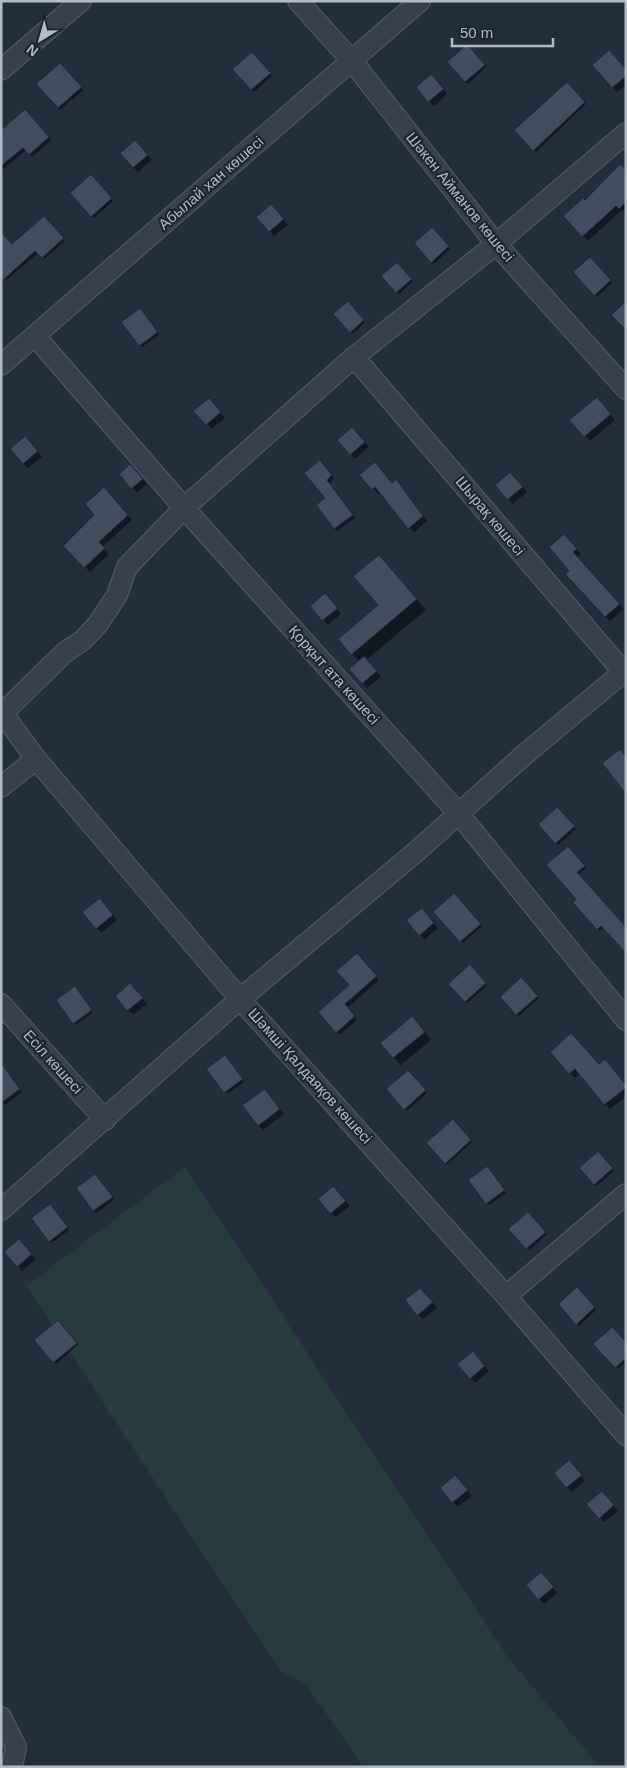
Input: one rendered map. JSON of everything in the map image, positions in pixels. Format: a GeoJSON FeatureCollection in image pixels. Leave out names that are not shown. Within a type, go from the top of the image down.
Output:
{"type":"FeatureCollection","features":[{"type":"Feature","properties":{"kind":"street"},"geometry":{"type":"LineString","coordinates":[[1,70],[81,1]]}},
{"type":"Feature","properties":{"kind":"street","name":"Шәкен Айманов көшесі"},"geometry":{"type":"LineString","coordinates":[[298,1],[352,61],[496,244],[626,389]]}},
{"type":"Feature","properties":{"kind":"street","name":"Абылай хан көшесі"},"geometry":{"type":"LineString","coordinates":[[1,365],[420,1]]}},
{"type":"Feature","properties":{"kind":"street"},"geometry":{"type":"LineString","coordinates":[[2,712],[64,653],[84,640],[98,624],[117,595],[127,567],[184,508],[354,357],[496,244],[626,134]]}},
{"type":"Feature","properties":{"kind":"street","name":"Қорқыт ата көшесі"},"geometry":{"type":"LineString","coordinates":[[35,336],[184,508],[459,814],[626,1020]]}},
{"type":"Feature","properties":{"kind":"street","name":"Шырақ көшесі"},"geometry":{"type":"LineString","coordinates":[[354,357],[625,672]]}},
{"type":"Feature","properties":{"kind":"street"},"geometry":{"type":"LineString","coordinates":[[1,1210],[240,999],[459,814],[524,755],[625,672]]}},
{"type":"Feature","properties":{"kind":"street","name":"Шәмші Қалдаяқов көшесі"},"geometry":{"type":"LineString","coordinates":[[2,712],[36,759],[240,999],[506,1296],[626,1435]]}},
{"type":"Feature","properties":{"kind":"street"},"geometry":{"type":"LineString","coordinates":[[1,787],[36,759]]}},
{"type":"Feature","properties":{"kind":"street","name":"Есіл көшесі"},"geometry":{"type":"LineString","coordinates":[[1,1004],[105,1120]]}},
{"type":"Feature","properties":{"kind":"street"},"geometry":{"type":"LineString","coordinates":[[506,1296],[626,1194]]}},
{"type":"Feature","properties":{"kind":"street"},"geometry":{"type":"LineString","coordinates":[[1,1717],[16,1747],[12,1767]]}},
{"type":"Feature","properties":{"kind":"green space"},"geometry":{"type":"Polygon","coordinates":[[[185,1167],[506,1655],[600,1767],[363,1767],[308,1687],[280,1670],[26,1286],[185,1167]]]}},
{"type":"Feature","properties":{"kind":"building"},"geometry":{"type":"Polygon","coordinates":[[[467,44],[485,65],[465,82],[447,62],[467,44]]]}},
{"type":"Feature","properties":{"kind":"building"},"geometry":{"type":"Polygon","coordinates":[[[609,50],[626,69],[626,76],[612,88],[592,65],[609,50]]]}},
{"type":"Feature","properties":{"kind":"building"},"geometry":{"type":"Polygon","coordinates":[[[252,52],[271,73],[251,90],[232,69],[252,52]]]}},
{"type":"Feature","properties":{"kind":"building"},"geometry":{"type":"Polygon","coordinates":[[[60,63],[82,87],[58,108],[36,84],[60,63]]]}},
{"type":"Feature","properties":{"kind":"building"},"geometry":{"type":"Polygon","coordinates":[[[431,74],[444,89],[428,102],[416,87],[431,74]]]}},
{"type":"Feature","properties":{"kind":"building"},"geometry":{"type":"Polygon","coordinates":[[[567,82],[585,102],[533,151],[514,130],[567,82]]]}},
{"type":"Feature","properties":{"kind":"building"},"geometry":{"type":"Polygon","coordinates":[[[25,109],[49,137],[29,155],[23,148],[1,166],[1,130],[25,109]]]}},
{"type":"Feature","properties":{"kind":"building"},"geometry":{"type":"Polygon","coordinates":[[[135,140],[148,155],[133,168],[120,153],[135,140]]]}},
{"type":"Feature","properties":{"kind":"building"},"geometry":{"type":"Polygon","coordinates":[[[620,164],[626,169],[626,202],[619,209],[616,206],[582,237],[563,216],[583,198],[585,200],[620,164]]]}},
{"type":"Feature","properties":{"kind":"building"},"geometry":{"type":"Polygon","coordinates":[[[91,174],[112,198],[91,217],[70,193],[91,174]]]}},
{"type":"Feature","properties":{"kind":"building"},"geometry":{"type":"Polygon","coordinates":[[[271,204],[284,219],[269,232],[256,217],[271,204]]]}},
{"type":"Feature","properties":{"kind":"building"},"geometry":{"type":"Polygon","coordinates":[[[44,216],[64,238],[42,258],[35,251],[1,282],[1,232],[12,244],[44,216]]]}},
{"type":"Feature","properties":{"kind":"building"},"geometry":{"type":"Polygon","coordinates":[[[432,227],[449,246],[431,263],[414,243],[432,227]]]}},
{"type":"Feature","properties":{"kind":"building"},"geometry":{"type":"Polygon","coordinates":[[[590,257],[611,280],[594,296],[573,272],[590,257]]]}},
{"type":"Feature","properties":{"kind":"building"},"geometry":{"type":"Polygon","coordinates":[[[397,262],[412,279],[396,293],[381,276],[397,262]]]}},
{"type":"Feature","properties":{"kind":"building"},"geometry":{"type":"Polygon","coordinates":[[[348,301],[364,320],[350,333],[333,314],[348,301]]]}},
{"type":"Feature","properties":{"kind":"building"},"geometry":{"type":"Polygon","coordinates":[[[626,301],[626,330],[611,315],[626,301]]]}},
{"type":"Feature","properties":{"kind":"building"},"geometry":{"type":"Polygon","coordinates":[[[140,308],[158,332],[139,346],[121,322],[140,308]]]}},
{"type":"Feature","properties":{"kind":"building"},"geometry":{"type":"Polygon","coordinates":[[[597,397],[611,414],[584,437],[569,420],[597,397]]]}},
{"type":"Feature","properties":{"kind":"building"},"geometry":{"type":"Polygon","coordinates":[[[209,398],[221,412],[206,425],[193,411],[209,398]]]}},
{"type":"Feature","properties":{"kind":"building"},"geometry":{"type":"Polygon","coordinates":[[[352,427],[365,442],[350,455],[337,440],[352,427]]]}},
{"type":"Feature","properties":{"kind":"building"},"geometry":{"type":"Polygon","coordinates":[[[25,436],[38,451],[23,464],[10,449],[25,436]]]}},
{"type":"Feature","properties":{"kind":"building"},"geometry":{"type":"Polygon","coordinates":[[[320,460],[332,475],[327,480],[353,515],[334,529],[316,505],[325,498],[304,473],[320,460]]]}},
{"type":"Feature","properties":{"kind":"building"},"geometry":{"type":"Polygon","coordinates":[[[375,462],[392,483],[396,479],[423,516],[408,529],[375,487],[372,490],[359,475],[375,462]]]}},
{"type":"Feature","properties":{"kind":"building"},"geometry":{"type":"Polygon","coordinates":[[[130,464],[143,479],[131,489],[119,474],[130,464]]]}},
{"type":"Feature","properties":{"kind":"building"},"geometry":{"type":"Polygon","coordinates":[[[510,472],[523,487],[507,500],[495,485],[510,472]]]}},
{"type":"Feature","properties":{"kind":"building"},"geometry":{"type":"Polygon","coordinates":[[[104,487],[128,515],[99,542],[105,548],[84,568],[63,546],[94,515],[85,504],[104,487]]]}},
{"type":"Feature","properties":{"kind":"building"},"geometry":{"type":"Polygon","coordinates":[[[564,534],[577,549],[573,552],[620,604],[605,617],[565,574],[569,571],[549,547],[564,534]]]}},
{"type":"Feature","properties":{"kind":"building"},"geometry":{"type":"Polygon","coordinates":[[[379,555],[417,599],[351,655],[338,639],[378,605],[353,576],[379,555]]]}},
{"type":"Feature","properties":{"kind":"building"},"geometry":{"type":"Polygon","coordinates":[[[325,593],[338,608],[322,621],[310,606],[325,593]]]}},
{"type":"Feature","properties":{"kind":"building"},"geometry":{"type":"Polygon","coordinates":[[[364,656],[377,671],[362,684],[349,669],[364,656]]]}},
{"type":"Feature","properties":{"kind":"building"},"geometry":{"type":"Polygon","coordinates":[[[620,749],[626,757],[626,794],[602,763],[620,749]]]}},
{"type":"Feature","properties":{"kind":"building"},"geometry":{"type":"Polygon","coordinates":[[[557,807],[575,826],[555,844],[538,824],[557,807]]]}},
{"type":"Feature","properties":{"kind":"building"},"geometry":{"type":"Polygon","coordinates":[[[568,846],[585,866],[577,872],[626,927],[626,953],[601,926],[597,930],[573,903],[576,899],[546,865],[568,846]]]}},
{"type":"Feature","properties":{"kind":"building"},"geometry":{"type":"Polygon","coordinates":[[[454,893],[481,924],[460,942],[433,912],[454,893]]]}},
{"type":"Feature","properties":{"kind":"building"},"geometry":{"type":"Polygon","coordinates":[[[100,898],[113,915],[96,929],[82,912],[100,898]]]}},
{"type":"Feature","properties":{"kind":"building"},"geometry":{"type":"Polygon","coordinates":[[[422,908],[434,923],[419,936],[406,920],[422,908]]]}},
{"type":"Feature","properties":{"kind":"building"},"geometry":{"type":"Polygon","coordinates":[[[357,953],[377,976],[345,1004],[355,1016],[336,1033],[318,1012],[349,985],[336,971],[357,953]]]}},
{"type":"Feature","properties":{"kind":"building"},"geometry":{"type":"Polygon","coordinates":[[[470,964],[486,983],[465,1002],[448,984],[470,964]]]}},
{"type":"Feature","properties":{"kind":"building"},"geometry":{"type":"Polygon","coordinates":[[[521,977],[538,996],[516,1015],[500,997],[521,977]]]}},
{"type":"Feature","properties":{"kind":"building"},"geometry":{"type":"Polygon","coordinates":[[[130,983],[143,998],[127,1011],[115,996],[130,983]]]}},
{"type":"Feature","properties":{"kind":"building"},"geometry":{"type":"Polygon","coordinates":[[[75,986],[92,1010],[73,1024],[56,1000],[75,986]]]}},
{"type":"Feature","properties":{"kind":"building"},"geometry":{"type":"Polygon","coordinates":[[[412,1016],[425,1032],[393,1058],[380,1043],[412,1016]]]}},
{"type":"Feature","properties":{"kind":"building"},"geometry":{"type":"Polygon","coordinates":[[[571,1033],[599,1064],[605,1059],[626,1085],[626,1088],[604,1105],[575,1069],[569,1074],[550,1052],[571,1033]]]}},
{"type":"Feature","properties":{"kind":"building"},"geometry":{"type":"Polygon","coordinates":[[[225,1055],[243,1079],[224,1093],[206,1069],[225,1055]]]}},
{"type":"Feature","properties":{"kind":"building"},"geometry":{"type":"Polygon","coordinates":[[[1,1063],[20,1089],[1,1103],[1,1063]]]}},
{"type":"Feature","properties":{"kind":"building"},"geometry":{"type":"Polygon","coordinates":[[[408,1070],[426,1090],[404,1110],[386,1089],[408,1070]]]}},
{"type":"Feature","properties":{"kind":"building"},"geometry":{"type":"Polygon","coordinates":[[[265,1089],[280,1109],[258,1126],[242,1105],[265,1089]]]}},
{"type":"Feature","properties":{"kind":"building"},"geometry":{"type":"Polygon","coordinates":[[[453,1119],[471,1140],[445,1164],[426,1143],[453,1119]]]}},
{"type":"Feature","properties":{"kind":"building"},"geometry":{"type":"Polygon","coordinates":[[[598,1151],[613,1168],[594,1185],[579,1168],[598,1151]]]}},
{"type":"Feature","properties":{"kind":"building"},"geometry":{"type":"Polygon","coordinates":[[[487,1166],[505,1190],[486,1204],[468,1180],[487,1166]]]}},
{"type":"Feature","properties":{"kind":"building"},"geometry":{"type":"Polygon","coordinates":[[[95,1174],[113,1197],[93,1211],[76,1188],[95,1174]]]}},
{"type":"Feature","properties":{"kind":"building"},"geometry":{"type":"Polygon","coordinates":[[[333,1186],[346,1201],[330,1214],[318,1199],[333,1186]]]}},
{"type":"Feature","properties":{"kind":"building"},"geometry":{"type":"Polygon","coordinates":[[[50,1204],[68,1227],[49,1242],[31,1218],[50,1204]]]}},
{"type":"Feature","properties":{"kind":"building"},"geometry":{"type":"Polygon","coordinates":[[[528,1212],[546,1232],[526,1249],[508,1229],[528,1212]]]}},
{"type":"Feature","properties":{"kind":"building"},"geometry":{"type":"Polygon","coordinates":[[[19,1239],[32,1254],[17,1267],[4,1252],[19,1239]]]}},
{"type":"Feature","properties":{"kind":"building"},"geometry":{"type":"Polygon","coordinates":[[[577,1287],[595,1307],[576,1325],[558,1304],[577,1287]]]}},
{"type":"Feature","properties":{"kind":"building"},"geometry":{"type":"Polygon","coordinates":[[[420,1288],[433,1302],[417,1316],[405,1300],[420,1288]]]}},
{"type":"Feature","properties":{"kind":"building"},"geometry":{"type":"Polygon","coordinates":[[[58,1320],[77,1343],[53,1363],[34,1340],[58,1320]]]}},
{"type":"Feature","properties":{"kind":"building"},"geometry":{"type":"Polygon","coordinates":[[[612,1327],[626,1342],[626,1358],[615,1368],[593,1344],[612,1327]]]}},
{"type":"Feature","properties":{"kind":"building"},"geometry":{"type":"Polygon","coordinates":[[[473,1351],[485,1366],[470,1379],[457,1364],[473,1351]]]}},
{"type":"Feature","properties":{"kind":"building"},"geometry":{"type":"Polygon","coordinates":[[[569,1460],[582,1475],[566,1488],[554,1473],[569,1460]]]}},
{"type":"Feature","properties":{"kind":"building"},"geometry":{"type":"Polygon","coordinates":[[[455,1475],[468,1490],[452,1503],[440,1488],[455,1475]]]}},
{"type":"Feature","properties":{"kind":"building"},"geometry":{"type":"Polygon","coordinates":[[[602,1491],[614,1505],[599,1519],[586,1504],[602,1491]]]}},
{"type":"Feature","properties":{"kind":"building"},"geometry":{"type":"Polygon","coordinates":[[[541,1572],[554,1587],[538,1600],[526,1585],[541,1572]]]}}]}
